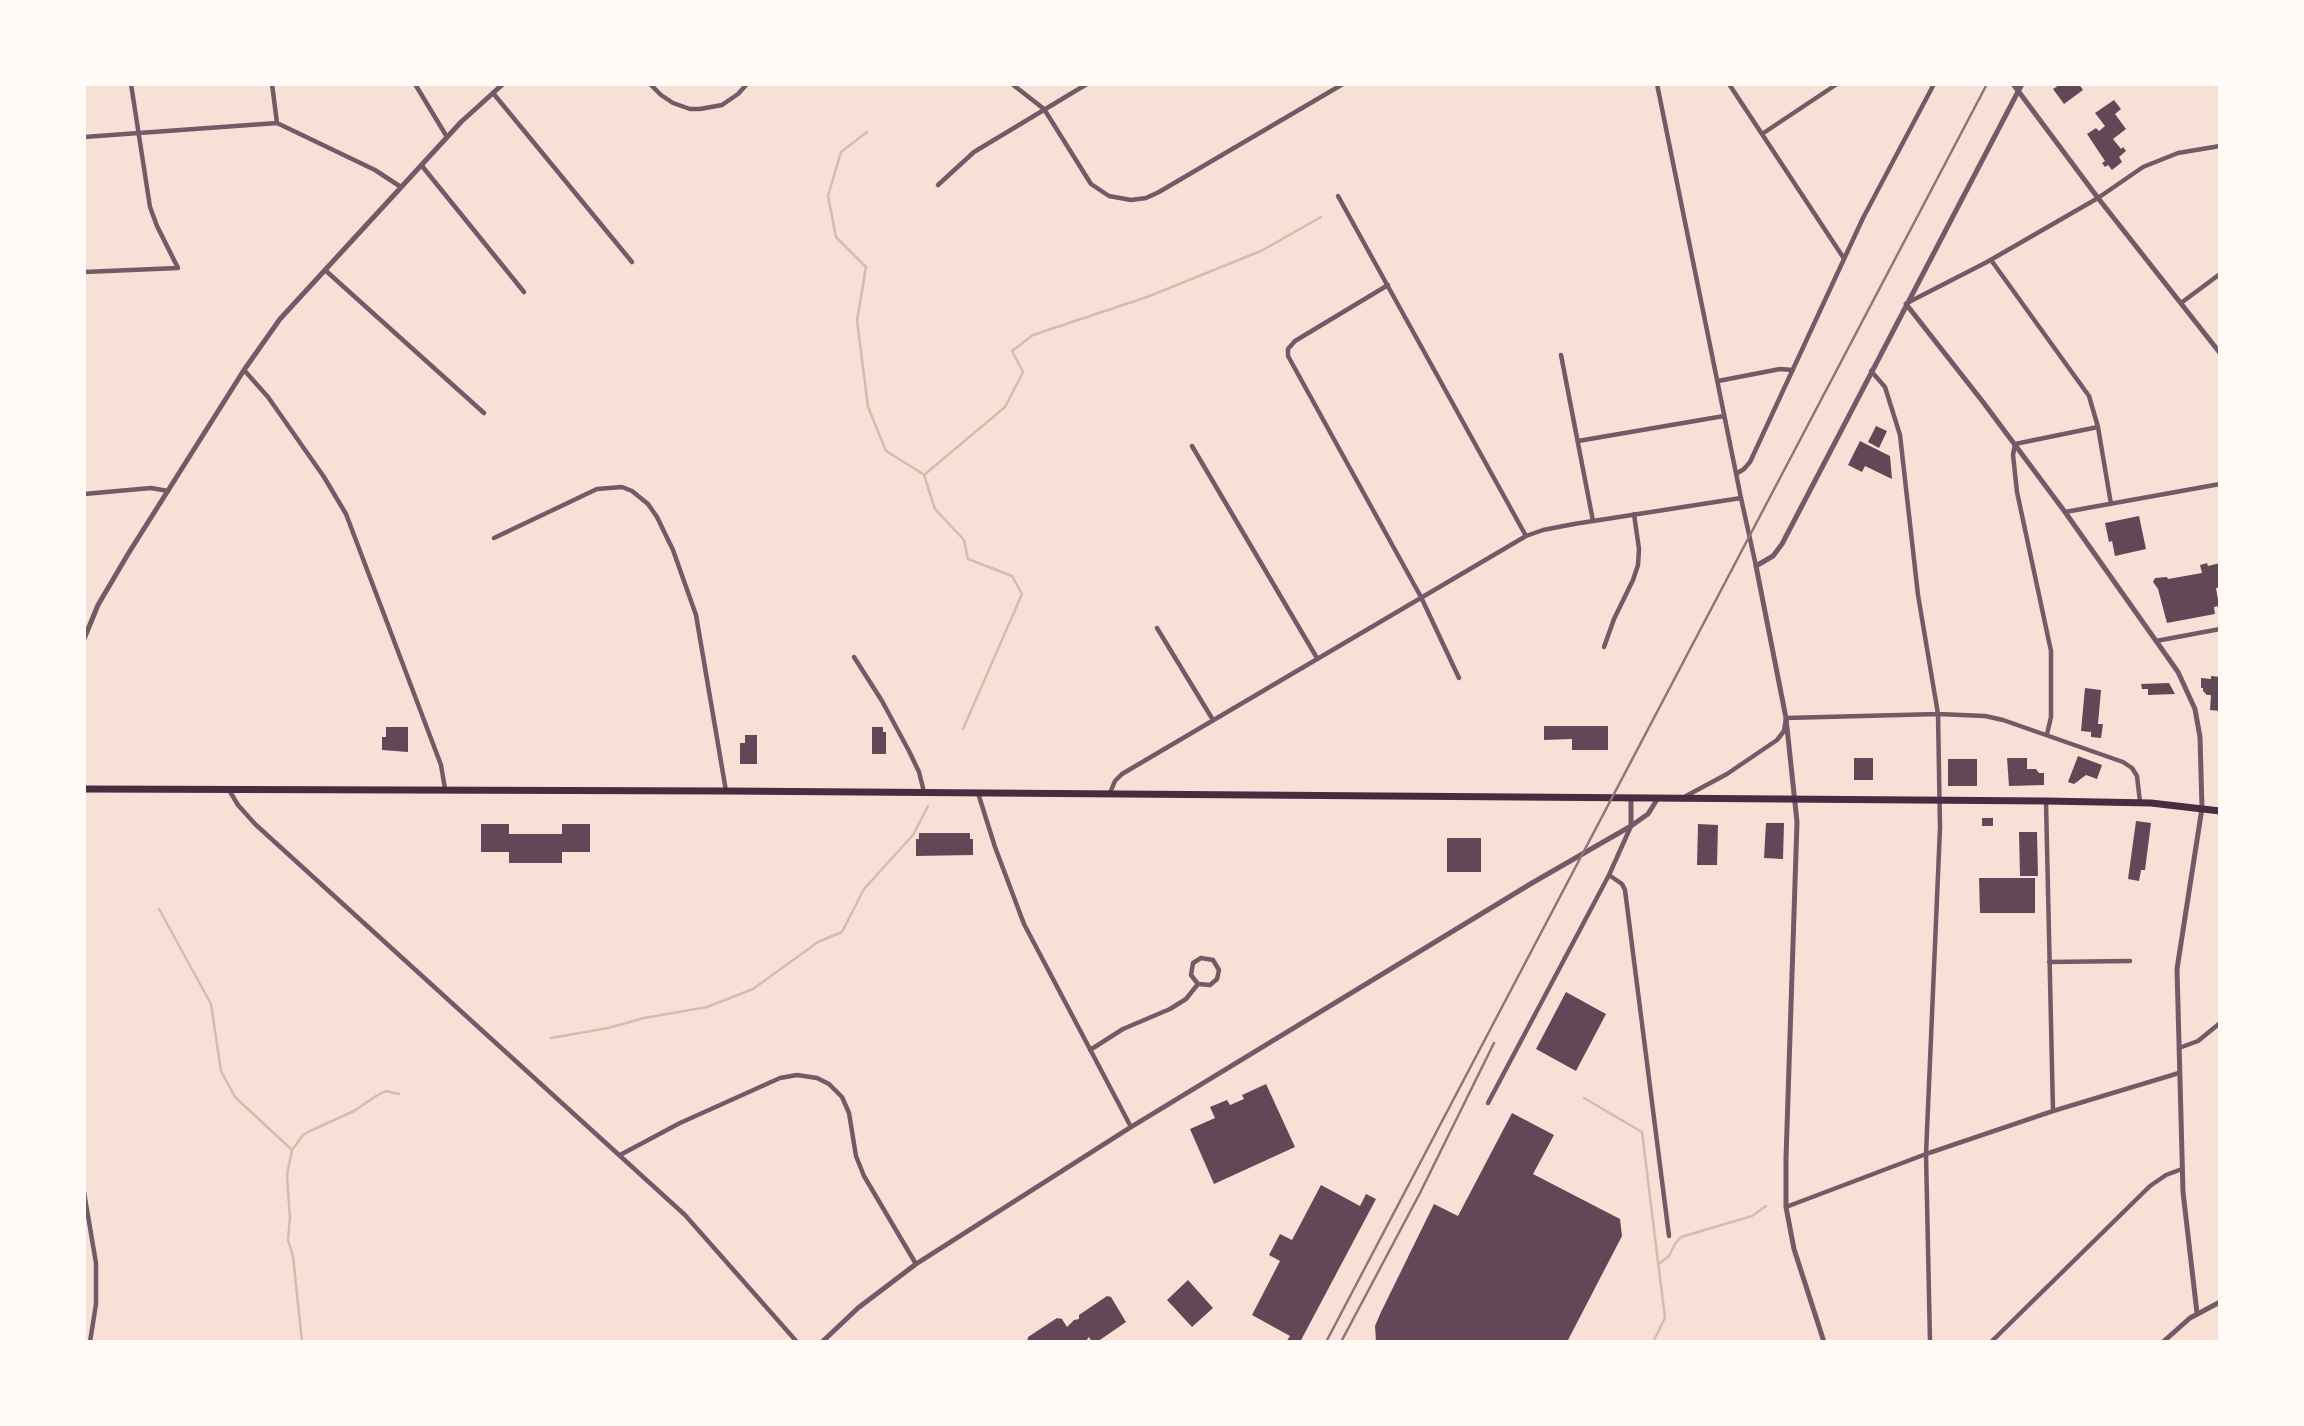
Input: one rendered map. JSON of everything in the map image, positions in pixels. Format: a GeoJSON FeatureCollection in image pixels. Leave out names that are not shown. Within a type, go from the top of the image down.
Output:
{"type":"FeatureCollection","features":[{"type":"Feature","properties":{"kind":"main road"},"geometry":{"type":"LineString","coordinates":[[84,789],[726,790],[2046,801],[2140,803],[2220,811]]}},
{"type":"Feature","properties":{"kind":"street"},"geometry":{"type":"LineString","coordinates":[[84,272],[178,268],[150,207],[131,84]]}},
{"type":"Feature","properties":{"kind":"street"},"geometry":{"type":"LineString","coordinates":[[272,84],[277,123]]}},
{"type":"Feature","properties":{"kind":"street"},"geometry":{"type":"LineString","coordinates":[[415,84],[447,137]]}},
{"type":"Feature","properties":{"kind":"street"},"geometry":{"type":"LineString","coordinates":[[84,639],[85,629],[102,597],[244,370],[280,319],[447,137],[503,84]]}},
{"type":"Feature","properties":{"kind":"street"},"geometry":{"type":"LineString","coordinates":[[650,84],[673,103],[696,109],[722,105],[747,84]]}},
{"type":"Feature","properties":{"kind":"street"},"geometry":{"type":"LineString","coordinates":[[1012,84],[1044,109],[1091,184],[1109,196],[1131,200],[1146,198],[1159,192],[1332,87],[1343,84]]}},
{"type":"Feature","properties":{"kind":"street"},"geometry":{"type":"LineString","coordinates":[[938,185],[974,152],[1087,84]]}},
{"type":"Feature","properties":{"kind":"street"},"geometry":{"type":"LineString","coordinates":[[1657,84],[1786,718],[1797,844],[1786,1207],[1794,1249],[1824,1342]]}},
{"type":"Feature","properties":{"kind":"street"},"geometry":{"type":"LineString","coordinates":[[1729,84],[1844,258]]}},
{"type":"Feature","properties":{"kind":"street"},"geometry":{"type":"LineString","coordinates":[[1762,134],[1837,84]]}},
{"type":"Feature","properties":{"kind":"street"},"geometry":{"type":"LineString","coordinates":[[1736,474],[1750,462],[1844,258],[1934,84]]}},
{"type":"Feature","properties":{"kind":"street"},"geometry":{"type":"LineString","coordinates":[[2012,84],[2220,354]]}},
{"type":"Feature","properties":{"kind":"street"},"geometry":{"type":"LineString","coordinates":[[1756,566],[1773,556],[1782,544],[2022,84]]}},
{"type":"Feature","properties":{"kind":"street"},"geometry":{"type":"LineString","coordinates":[[493,93],[632,262]]}},
{"type":"Feature","properties":{"kind":"street"},"geometry":{"type":"LineString","coordinates":[[84,137],[277,123],[375,170],[401,187]]}},
{"type":"Feature","properties":{"kind":"street"},"geometry":{"type":"LineString","coordinates":[[1906,304],[1991,260],[2160,159],[2220,146]]}},
{"type":"Feature","properties":{"kind":"street"},"geometry":{"type":"LineString","coordinates":[[422,166],[524,292]]}},
{"type":"Feature","properties":{"kind":"street"},"geometry":{"type":"LineString","coordinates":[[1338,196],[1526,536]]}},
{"type":"Feature","properties":{"kind":"street"},"geometry":{"type":"LineString","coordinates":[[1991,260],[2081,384],[2092,405],[2111,504]]}},
{"type":"Feature","properties":{"kind":"street"},"geometry":{"type":"LineString","coordinates":[[324,270],[484,414]]}},
{"type":"Feature","properties":{"kind":"street"},"geometry":{"type":"LineString","coordinates":[[2181,303],[2220,274]]}},
{"type":"Feature","properties":{"kind":"street"},"geometry":{"type":"LineString","coordinates":[[1388,285],[1294,341],[1288,349],[1290,360],[1421,597],[1459,678]]}},
{"type":"Feature","properties":{"kind":"street"},"geometry":{"type":"LineString","coordinates":[[1906,304],[2065,512],[2182,680],[2197,716],[2202,760],[2202,808],[2177,969],[2182,1170],[2197,1313]]}},
{"type":"Feature","properties":{"kind":"street"},"geometry":{"type":"LineString","coordinates":[[1561,355],[1593,521]]}},
{"type":"Feature","properties":{"kind":"street"},"geometry":{"type":"LineString","coordinates":[[1718,381],[1780,369],[1793,370]]}},
{"type":"Feature","properties":{"kind":"street"},"geometry":{"type":"LineString","coordinates":[[244,370],[262,390],[324,477],[346,514],[442,766],[444,789]]}},
{"type":"Feature","properties":{"kind":"street"},"geometry":{"type":"LineString","coordinates":[[1871,371],[1885,387],[1899,435],[1918,595],[1938,714],[1940,800],[1926,1154],[1930,1342]]}},
{"type":"Feature","properties":{"kind":"street"},"geometry":{"type":"LineString","coordinates":[[1578,441],[1724,416]]}},
{"type":"Feature","properties":{"kind":"street"},"geometry":{"type":"LineString","coordinates":[[2015,444],[2098,427]]}},
{"type":"Feature","properties":{"kind":"street"},"geometry":{"type":"LineString","coordinates":[[2015,444],[2014,477],[2051,651],[2051,717],[2047,734]]}},
{"type":"Feature","properties":{"kind":"street"},"geometry":{"type":"LineString","coordinates":[[1192,446],[1317,658]]}},
{"type":"Feature","properties":{"kind":"street"},"geometry":{"type":"LineString","coordinates":[[2065,512],[2220,484]]}},
{"type":"Feature","properties":{"kind":"street"},"geometry":{"type":"LineString","coordinates":[[494,538],[597,489],[610,486],[632,491],[648,504],[673,550],[696,615],[726,790]]}},
{"type":"Feature","properties":{"kind":"street"},"geometry":{"type":"LineString","coordinates":[[84,494],[150,488],[168,491]]}},
{"type":"Feature","properties":{"kind":"street"},"geometry":{"type":"LineString","coordinates":[[1110,793],[1115,781],[1122,774],[1526,536],[1543,530],[1593,521],[1741,498]]}},
{"type":"Feature","properties":{"kind":"street"},"geometry":{"type":"LineString","coordinates":[[1604,647],[1638,565],[1639,549],[1634,514]]}},
{"type":"Feature","properties":{"kind":"street"},"geometry":{"type":"LineString","coordinates":[[1157,628],[1213,720]]}},
{"type":"Feature","properties":{"kind":"street"},"geometry":{"type":"LineString","coordinates":[[2156,641],[2220,629]]}},
{"type":"Feature","properties":{"kind":"street"},"geometry":{"type":"LineString","coordinates":[[854,657],[909,751],[925,792]]}},
{"type":"Feature","properties":{"kind":"street"},"geometry":{"type":"LineString","coordinates":[[1786,718],[1938,714],[1991,717],[2047,734],[2127,764],[2137,776],[2140,803]]}},
{"type":"Feature","properties":{"kind":"street"},"geometry":{"type":"LineString","coordinates":[[1682,798],[1727,774],[1777,740],[1784,731],[1786,718]]}},
{"type":"Feature","properties":{"kind":"street"},"geometry":{"type":"LineString","coordinates":[[229,789],[238,805],[255,824],[685,1215],[797,1342]]}},
{"type":"Feature","properties":{"kind":"street"},"geometry":{"type":"LineString","coordinates":[[978,792],[1024,924],[1131,1127]]}},
{"type":"Feature","properties":{"kind":"street"},"geometry":{"type":"LineString","coordinates":[[1489,1103],[1632,825],[1631,798]]}},
{"type":"Feature","properties":{"kind":"street"},"geometry":{"type":"LineString","coordinates":[[822,1342],[858,1308],[916,1264],[1131,1127],[1632,825],[1648,814],[1658,798]]}},
{"type":"Feature","properties":{"kind":"street"},"geometry":{"type":"LineString","coordinates":[[2046,801],[2053,1111]]}},
{"type":"Feature","properties":{"kind":"street"},"geometry":{"type":"LineString","coordinates":[[1609,874],[1622,884],[1625,890],[1668,1236]]}},
{"type":"Feature","properties":{"kind":"street"},"geometry":{"type":"LineString","coordinates":[[1201,958],[1213,960],[1218,967],[1217,979],[1207,986],[1198,984],[1191,975],[1193,963],[1201,958]]}},
{"type":"Feature","properties":{"kind":"street"},"geometry":{"type":"LineString","coordinates":[[2049,962],[2130,961]]}},
{"type":"Feature","properties":{"kind":"street"},"geometry":{"type":"LineString","coordinates":[[1090,1050],[1123,1029],[1170,1009],[1191,994],[1198,984]]}},
{"type":"Feature","properties":{"kind":"street"},"geometry":{"type":"LineString","coordinates":[[2179,1048],[2198,1041],[2220,1023]]}},
{"type":"Feature","properties":{"kind":"street"},"geometry":{"type":"LineString","coordinates":[[1786,1207],[1926,1154],[2053,1111],[2179,1073]]}},
{"type":"Feature","properties":{"kind":"street"},"geometry":{"type":"LineString","coordinates":[[620,1156],[658,1134],[780,1078],[797,1075],[817,1078],[834,1087],[842,1097],[849,1113],[856,1156],[864,1176],[916,1264]]}},
{"type":"Feature","properties":{"kind":"street"},"geometry":{"type":"LineString","coordinates":[[1991,1342],[2150,1186],[2166,1175],[2182,1170]]}},
{"type":"Feature","properties":{"kind":"street"},"geometry":{"type":"LineString","coordinates":[[84,1192],[96,1263],[96,1304],[90,1342]]}},
{"type":"Feature","properties":{"kind":"street"},"geometry":{"type":"LineString","coordinates":[[2163,1342],[2197,1313],[2220,1302]]}},
{"type":"Feature","properties":{"kind":"building"},"geometry":{"type":"Polygon","coordinates":[[[2061,84],[2079,84],[2083,90],[2064,104],[2053,89],[2061,84]]]}},
{"type":"Feature","properties":{"kind":"building"},"geometry":{"type":"Polygon","coordinates":[[[2114,100],[2121,109],[2115,114],[2126,129],[2113,139],[2126,151],[2119,157],[2122,162],[2112,170],[2102,163],[2105,161],[2087,134],[2096,128],[2099,131],[2105,126],[2095,113],[2114,100]]]}},
{"type":"Feature","properties":{"kind":"building"},"geometry":{"type":"Polygon","coordinates":[[[1876,426],[1887,431],[1879,448],[1868,442],[1876,426]]]}},
{"type":"Feature","properties":{"kind":"building"},"geometry":{"type":"Polygon","coordinates":[[[1860,441],[1890,456],[1892,479],[1865,466],[1862,472],[1848,465],[1860,441]]]}},
{"type":"Feature","properties":{"kind":"building"},"geometry":{"type":"Polygon","coordinates":[[[2139,516],[2146,549],[2115,556],[2105,523],[2139,516]]]}},
{"type":"Feature","properties":{"kind":"building"},"geometry":{"type":"Polygon","coordinates":[[[2207,563],[2208,566],[2220,563],[2220,587],[2216,588],[2219,606],[2214,607],[2215,614],[2167,623],[2158,589],[2153,582],[2155,578],[2168,579],[2202,573],[2200,565],[2207,563]]]}},
{"type":"Feature","properties":{"kind":"building"},"geometry":{"type":"Polygon","coordinates":[[[2211,676],[2220,677],[2220,711],[2210,710],[2211,695],[2207,695],[2201,688],[2201,678],[2211,679],[2211,676]]]}},
{"type":"Feature","properties":{"kind":"building"},"geometry":{"type":"Polygon","coordinates":[[[2169,683],[2175,694],[2148,695],[2148,689],[2142,689],[2141,684],[2169,683]]]}},
{"type":"Feature","properties":{"kind":"building"},"geometry":{"type":"Polygon","coordinates":[[[2085,688],[2101,690],[2098,724],[2103,724],[2101,738],[2091,737],[2091,732],[2081,731],[2085,688]]]}},
{"type":"Feature","properties":{"kind":"building"},"geometry":{"type":"Polygon","coordinates":[[[1544,726],[1608,726],[1608,750],[1572,750],[1572,739],[1544,740],[1544,726]]]}},
{"type":"Feature","properties":{"kind":"building"},"geometry":{"type":"Polygon","coordinates":[[[386,727],[408,727],[408,752],[382,750],[382,737],[386,737],[386,727]]]}},
{"type":"Feature","properties":{"kind":"building"},"geometry":{"type":"Polygon","coordinates":[[[872,727],[883,727],[883,732],[886,732],[886,754],[872,754],[872,727]]]}},
{"type":"Feature","properties":{"kind":"building"},"geometry":{"type":"Polygon","coordinates":[[[745,735],[757,735],[757,764],[740,764],[740,743],[745,743],[745,735]]]}},
{"type":"Feature","properties":{"kind":"building"},"geometry":{"type":"Polygon","coordinates":[[[2078,756],[2102,765],[2097,779],[2086,775],[2074,784],[2068,782],[2078,756]]]}},
{"type":"Feature","properties":{"kind":"building"},"geometry":{"type":"Polygon","coordinates":[[[1854,758],[1873,758],[1873,780],[1854,780],[1854,758]]]}},
{"type":"Feature","properties":{"kind":"building"},"geometry":{"type":"Polygon","coordinates":[[[2007,758],[2027,758],[2027,769],[2044,773],[2044,785],[2009,786],[2007,758]]]}},
{"type":"Feature","properties":{"kind":"building"},"geometry":{"type":"Polygon","coordinates":[[[1948,759],[1977,759],[1977,786],[1948,786],[1948,759]]]}},
{"type":"Feature","properties":{"kind":"building"},"geometry":{"type":"Polygon","coordinates":[[[1982,818],[1993,818],[1993,826],[1982,826],[1982,818]]]}},
{"type":"Feature","properties":{"kind":"building"},"geometry":{"type":"Polygon","coordinates":[[[2136,821],[2151,823],[2145,870],[2141,870],[2139,881],[2128,879],[2136,821]]]}},
{"type":"Feature","properties":{"kind":"building"},"geometry":{"type":"Polygon","coordinates":[[[1766,823],[1784,823],[1783,859],[1764,858],[1766,823]]]}},
{"type":"Feature","properties":{"kind":"building"},"geometry":{"type":"Polygon","coordinates":[[[481,824],[509,824],[509,834],[562,834],[562,824],[590,824],[590,852],[562,852],[562,863],[509,863],[509,852],[481,852],[481,824]]]}},
{"type":"Feature","properties":{"kind":"building"},"geometry":{"type":"Polygon","coordinates":[[[1698,824],[1718,825],[1717,865],[1697,865],[1698,824]]]}},
{"type":"Feature","properties":{"kind":"building"},"geometry":{"type":"Polygon","coordinates":[[[2019,832],[2037,832],[2038,876],[2020,876],[2019,832]]]}},
{"type":"Feature","properties":{"kind":"building"},"geometry":{"type":"Polygon","coordinates":[[[919,833],[970,833],[970,839],[973,839],[973,855],[916,856],[916,839],[919,839],[919,833]]]}},
{"type":"Feature","properties":{"kind":"building"},"geometry":{"type":"Polygon","coordinates":[[[1447,838],[1481,838],[1481,872],[1447,872],[1447,838]]]}},
{"type":"Feature","properties":{"kind":"building"},"geometry":{"type":"Polygon","coordinates":[[[1979,878],[2035,878],[2035,913],[1980,913],[1979,878]]]}},
{"type":"Feature","properties":{"kind":"building"},"geometry":{"type":"Polygon","coordinates":[[[1566,992],[1606,1014],[1576,1071],[1536,1049],[1566,992]]]}},
{"type":"Feature","properties":{"kind":"building"},"geometry":{"type":"Polygon","coordinates":[[[1266,1084],[1295,1147],[1214,1184],[1190,1129],[1215,1118],[1210,1107],[1227,1100],[1230,1105],[1244,1099],[1242,1095],[1266,1084]]]}},
{"type":"Feature","properties":{"kind":"building"},"geometry":{"type":"Polygon","coordinates":[[[1512,1113],[1554,1135],[1533,1174],[1620,1219],[1622,1236],[1567,1342],[1376,1342],[1375,1326],[1434,1204],[1458,1216],[1512,1113]]]}},
{"type":"Feature","properties":{"kind":"building"},"geometry":{"type":"Polygon","coordinates":[[[1321,1185],[1360,1206],[1366,1194],[1376,1199],[1300,1342],[1286,1342],[1290,1336],[1252,1315],[1280,1261],[1269,1255],[1280,1234],[1292,1240],[1321,1185]]]}},
{"type":"Feature","properties":{"kind":"building"},"geometry":{"type":"Polygon","coordinates":[[[1188,1280],[1213,1308],[1192,1327],[1167,1300],[1188,1280]]]}},
{"type":"Feature","properties":{"kind":"building"},"geometry":{"type":"Polygon","coordinates":[[[1107,1296],[1111,1297],[1126,1322],[1097,1342],[1092,1342],[1089,1337],[1085,1342],[1027,1342],[1028,1337],[1057,1318],[1062,1319],[1067,1327],[1079,1319],[1079,1315],[1107,1296]]]}},
{"type":"Feature","properties":{"kind":"waterway"},"geometry":{"type":"LineString","coordinates":[[867,132],[841,152],[828,196],[836,237],[866,267],[857,320],[868,407],[886,451],[923,474]]}},
{"type":"Feature","properties":{"kind":"waterway"},"geometry":{"type":"LineString","coordinates":[[963,729],[1022,594],[1012,576],[968,559],[964,540],[935,509],[924,475],[1005,407],[1023,372],[1012,351],[1033,335],[1147,297],[1261,251],[1321,217]]}},
{"type":"Feature","properties":{"kind":"waterway"},"geometry":{"type":"LineString","coordinates":[[551,1038],[707,1007],[753,989],[818,942],[842,932],[864,889],[913,835],[928,806]]}},
{"type":"Feature","properties":{"kind":"waterway"},"geometry":{"type":"LineString","coordinates":[[159,909],[211,1004],[221,1071],[235,1097],[292,1150]]}},
{"type":"Feature","properties":{"kind":"waterway"},"geometry":{"type":"LineString","coordinates":[[302,1342],[293,1256],[288,1240],[290,1218],[287,1175],[292,1150],[303,1135],[354,1111],[376,1096],[386,1091],[399,1094]]}},
{"type":"Feature","properties":{"kind":"waterway"},"geometry":{"type":"LineString","coordinates":[[1584,1098],[1642,1132],[1665,1318],[1653,1342]]}},
{"type":"Feature","properties":{"kind":"waterway"},"geometry":{"type":"LineString","coordinates":[[1660,1263],[1669,1256],[1681,1237],[1752,1216],[1766,1206]]}},
{"type":"Feature","properties":{"kind":"railway"},"geometry":{"type":"LineString","coordinates":[[1326,1342],[1987,84]]}},
{"type":"Feature","properties":{"kind":"railway"},"geometry":{"type":"LineString","coordinates":[[1341,1342],[1420,1193],[1494,1043]]}}]}
